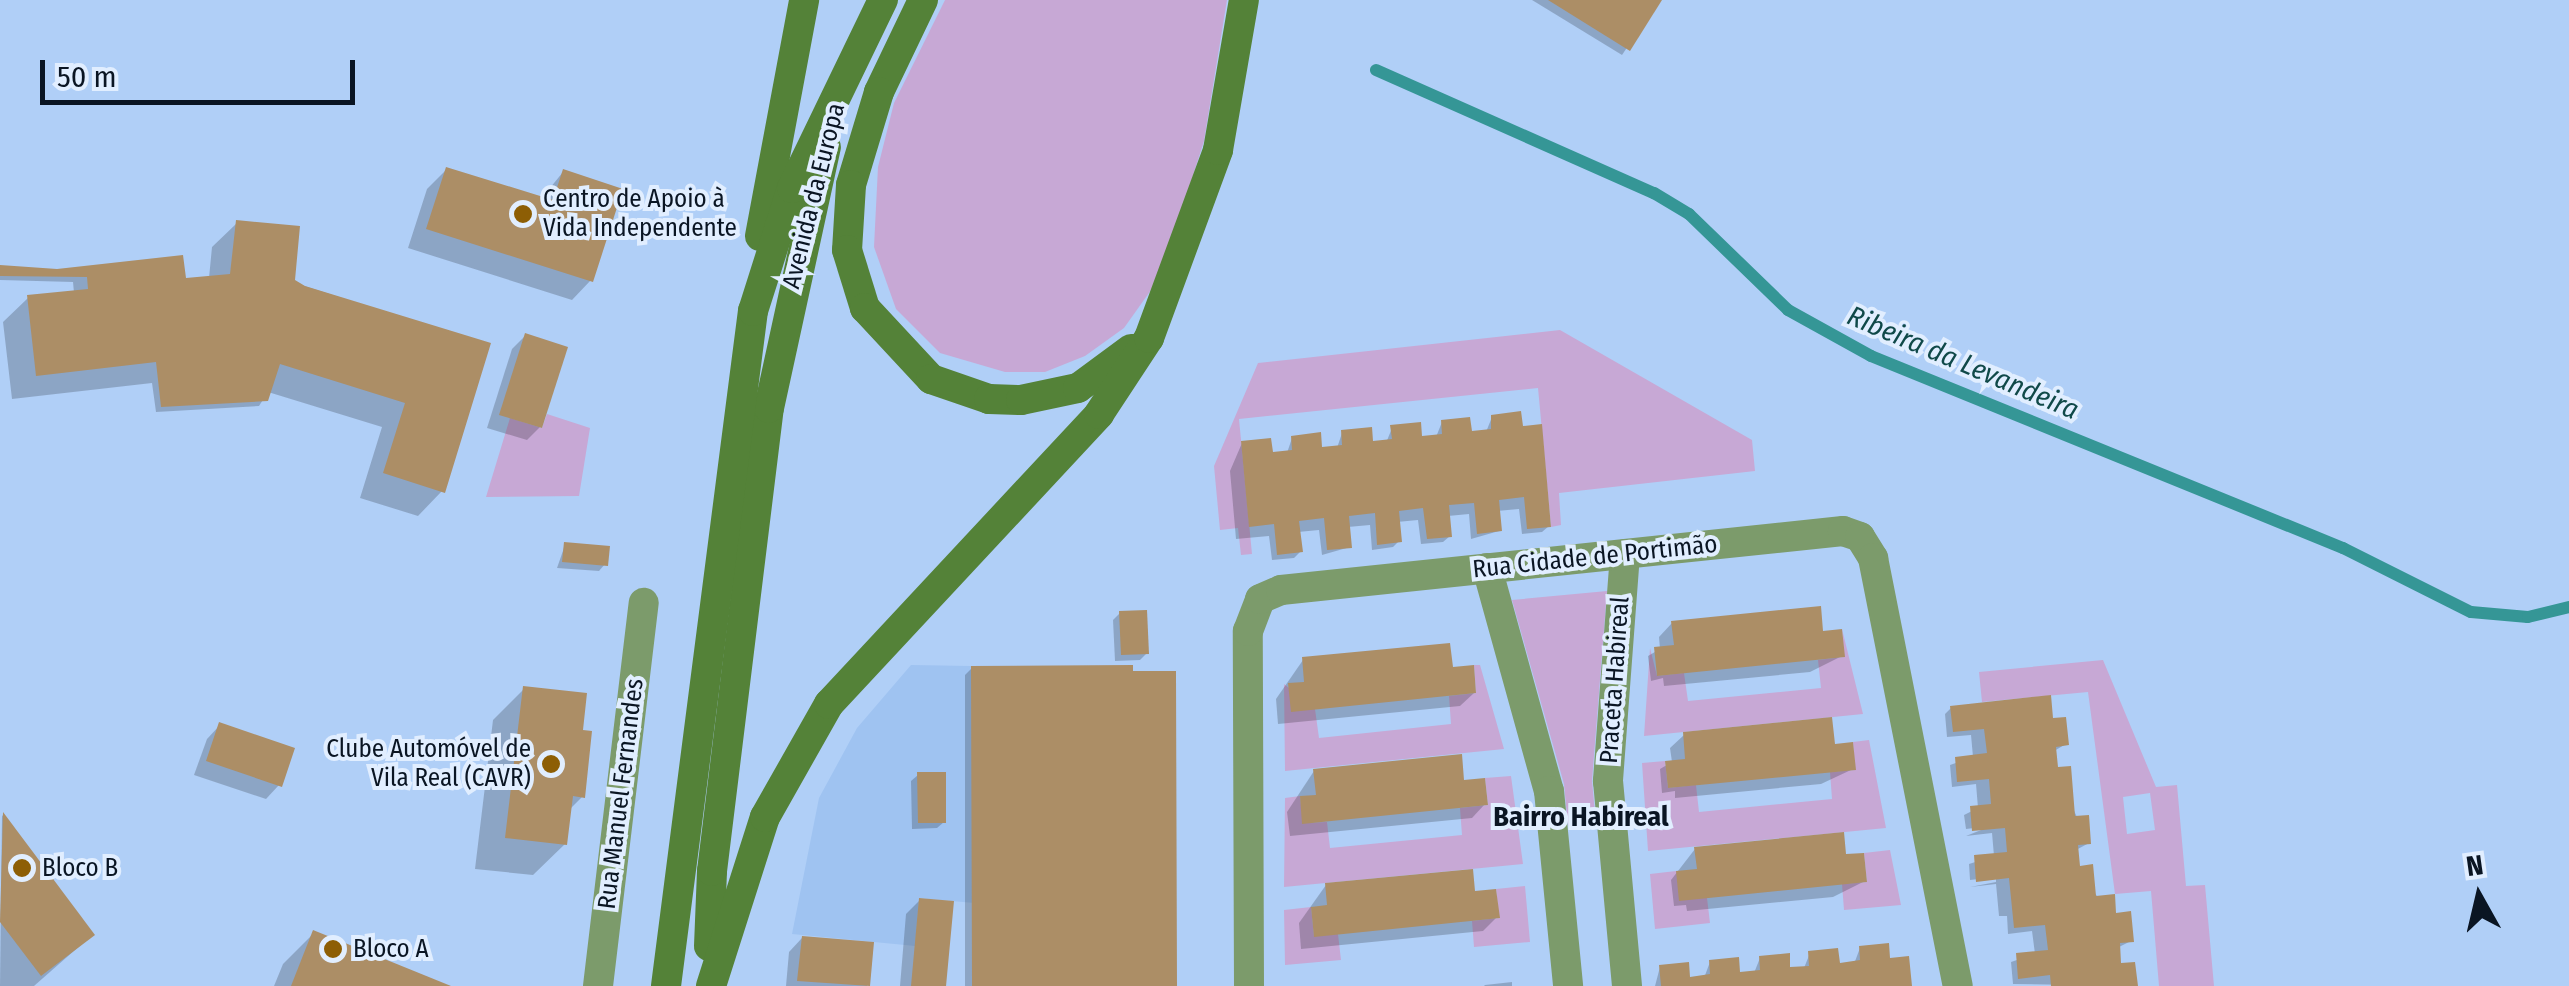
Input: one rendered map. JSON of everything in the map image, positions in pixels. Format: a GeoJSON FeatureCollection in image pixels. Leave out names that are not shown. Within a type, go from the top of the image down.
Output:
{"type":"FeatureCollection","features":[{"type":"Feature","properties":{"kind":"main road"},"geometry":{"type":"LineString","coordinates":[[745,353],[804,0]]}},
{"type":"Feature","properties":{"kind":"main road"},"geometry":{"type":"LineString","coordinates":[[842,86],[884,0]]}},
{"type":"Feature","properties":{"kind":"main road"},"geometry":{"type":"LineString","coordinates":[[923,0],[867,124],[847,217],[852,280],[884,335],[931,379],[959,392],[1005,400],[1050,396],[1078,388],[1123,359],[1168,293]]}},
{"type":"Feature","properties":{"kind":"main road"},"geometry":{"type":"LineString","coordinates":[[709,986],[754,847],[811,731],[866,658],[1099,414],[1137,360],[1168,293],[1218,150],[1244,0]]}},
{"type":"Feature","properties":{"kind":"main road","name":"Avenida da Europa"},"geometry":{"type":"LineString","coordinates":[[666,986],[745,353],[775,234],[842,86]]}},
{"type":"Feature","properties":{"kind":"main road","name":"Avenida da Europa"},"geometry":{"type":"LineString","coordinates":[[709,986],[712,871],[772,389],[842,86]]}},
{"type":"Feature","properties":{"kind":"street","name":"Rua Cidade de Portimão"},"geometry":{"type":"LineString","coordinates":[[1249,986],[1253,607],[1276,591],[1843,532],[1868,546],[1958,986]]}},
{"type":"Feature","properties":{"kind":"street","name":"Praceta Habireal"},"geometry":{"type":"LineString","coordinates":[[1625,554],[1608,781],[1627,986]]}},
{"type":"Feature","properties":{"kind":"street"},"geometry":{"type":"LineString","coordinates":[[1487,568],[1549,791],[1568,986]]}},
{"type":"Feature","properties":{"kind":"street","name":"Rua Manuel Fernandes"},"geometry":{"type":"LineString","coordinates":[[598,986],[644,603]]}},
{"type":"Feature","properties":{"kind":"shaded area"},"geometry":{"type":"Polygon","coordinates":[[[945,0],[1227,0],[1204,141],[1161,276],[1124,328],[1085,356],[1045,372],[1005,372],[940,353],[896,309],[874,247],[878,167],[894,103],[945,0]]]}},
{"type":"Feature","properties":{"kind":"shaded area"},"geometry":{"type":"Polygon","coordinates":[[[1560,330],[1752,440],[1755,471],[1559,493],[1561,525],[1551,527],[1538,388],[1239,419],[1252,554],[1241,555],[1238,528],[1220,530],[1214,466],[1258,363],[1560,330]]]}},
{"type":"Feature","properties":{"kind":"shaded area"},"geometry":{"type":"Polygon","coordinates":[[[547,414],[590,428],[579,496],[486,497],[510,418],[542,428],[547,414]]]}},
{"type":"Feature","properties":{"kind":"shaded area"},"geometry":{"type":"Polygon","coordinates":[[[1607,591],[1592,781],[1596,823],[1568,826],[1564,784],[1512,600],[1607,591]]]}},
{"type":"Feature","properties":{"kind":"shaded area"},"geometry":{"type":"Polygon","coordinates":[[[1842,629],[1863,714],[1644,736],[1650,648],[1657,676],[1684,673],[1688,701],[1821,688],[1818,660],[1844,657],[1842,629]]]}},
{"type":"Feature","properties":{"kind":"shaded area"},"geometry":{"type":"Polygon","coordinates":[[[2103,660],[2156,787],[2177,785],[2186,886],[2205,885],[2214,986],[2159,986],[2151,891],[2115,894],[2088,692],[1982,702],[1979,672],[2103,660]],[[2150,793],[2123,797],[2127,834],[2155,830],[2150,793]]]}},
{"type":"Feature","properties":{"kind":"shaded area"},"geometry":{"type":"Polygon","coordinates":[[[911,665],[971,666],[974,903],[919,898],[915,946],[792,934],[819,798],[857,728],[911,665]]]}},
{"type":"Feature","properties":{"kind":"shaded area"},"geometry":{"type":"Polygon","coordinates":[[[1474,665],[1480,665],[1504,749],[1285,771],[1284,684],[1315,709],[1319,738],[1451,724],[1449,696],[1476,693],[1474,665]]]}},
{"type":"Feature","properties":{"kind":"shaded area"},"geometry":{"type":"Polygon","coordinates":[[[1869,740],[1886,828],[1648,851],[1642,763],[1665,761],[1668,788],[1696,785],[1699,812],[1832,799],[1830,772],[1855,770],[1853,742],[1869,740]]]}},
{"type":"Feature","properties":{"kind":"shaded area"},"geometry":{"type":"Polygon","coordinates":[[[1511,776],[1523,864],[1284,887],[1285,798],[1300,796],[1303,823],[1327,822],[1330,848],[1462,835],[1460,808],[1488,805],[1485,778],[1511,776]]]}},
{"type":"Feature","properties":{"kind":"shaded area"},"geometry":{"type":"Polygon","coordinates":[[[1890,850],[1901,905],[1844,910],[1842,884],[1867,882],[1864,853],[1890,850]]]}},
{"type":"Feature","properties":{"kind":"shaded area"},"geometry":{"type":"Polygon","coordinates":[[[1676,871],[1707,898],[1710,923],[1655,929],[1650,874],[1676,871]]]}},
{"type":"Feature","properties":{"kind":"shaded area"},"geometry":{"type":"Polygon","coordinates":[[[1525,886],[1530,942],[1474,947],[1472,921],[1499,918],[1496,889],[1525,886]]]}},
{"type":"Feature","properties":{"kind":"shaded area"},"geometry":{"type":"Polygon","coordinates":[[[1311,907],[1314,936],[1338,934],[1341,960],[1285,965],[1284,910],[1311,907]]]}},
{"type":"Feature","properties":{"kind":"building"},"geometry":{"type":"Polygon","coordinates":[[[1548,0],[1662,0],[1630,51],[1548,0]]]}},
{"type":"Feature","properties":{"kind":"building","name":"Centro de Apoio à Vida Independente"},"geometry":{"type":"Polygon","coordinates":[[[446,167],[553,200],[563,169],[623,189],[593,282],[426,229],[446,167]]]}},
{"type":"Feature","properties":{"kind":"building"},"geometry":{"type":"Polygon","coordinates":[[[236,220],[300,226],[295,280],[305,286],[491,343],[445,493],[383,473],[405,403],[280,364],[268,401],[161,407],[156,362],[36,376],[27,295],[88,289],[87,277],[0,276],[0,265],[57,269],[183,255],[186,278],[230,274],[236,220]]]}},
{"type":"Feature","properties":{"kind":"building"},"geometry":{"type":"Polygon","coordinates":[[[525,333],[568,347],[542,428],[499,415],[525,333]]]}},
{"type":"Feature","properties":{"kind":"building"},"geometry":{"type":"Polygon","coordinates":[[[1521,411],[1523,426],[1542,424],[1551,527],[1527,529],[1524,497],[1499,500],[1502,531],[1477,534],[1474,503],[1449,505],[1452,537],[1427,539],[1423,508],[1399,511],[1402,542],[1377,545],[1375,513],[1349,516],[1352,548],[1327,550],[1324,518],[1299,521],[1303,552],[1277,555],[1274,524],[1249,527],[1241,441],[1271,438],[1273,452],[1292,450],[1291,436],[1321,432],[1322,447],[1342,445],[1341,430],[1372,427],[1373,441],[1392,439],[1390,425],[1421,422],[1422,436],[1442,434],[1441,420],[1470,417],[1472,431],[1491,429],[1491,415],[1521,411]]]}},
{"type":"Feature","properties":{"kind":"building"},"geometry":{"type":"Polygon","coordinates":[[[564,542],[610,546],[608,566],[562,562],[564,542]]]}},
{"type":"Feature","properties":{"kind":"building"},"geometry":{"type":"Polygon","coordinates":[[[1821,606],[1823,631],[1842,629],[1845,657],[1657,676],[1654,647],[1674,645],[1671,621],[1821,606]]]}},
{"type":"Feature","properties":{"kind":"building"},"geometry":{"type":"Polygon","coordinates":[[[1147,610],[1149,654],[1121,655],[1119,611],[1147,610]]]}},
{"type":"Feature","properties":{"kind":"building"},"geometry":{"type":"Polygon","coordinates":[[[1450,643],[1453,667],[1474,665],[1476,693],[1291,712],[1288,683],[1304,682],[1302,657],[1450,643]]]}},
{"type":"Feature","properties":{"kind":"building"},"geometry":{"type":"Polygon","coordinates":[[[1133,665],[1133,671],[1176,671],[1177,986],[972,986],[971,666],[1133,665]]]}},
{"type":"Feature","properties":{"kind":"building","name":"Clube Automóvel de Vila Real (CAVR)"},"geometry":{"type":"Polygon","coordinates":[[[523,686],[587,693],[583,730],[592,731],[585,798],[573,796],[567,845],[505,838],[523,686]]]}},
{"type":"Feature","properties":{"kind":"building"},"geometry":{"type":"Polygon","coordinates":[[[2051,695],[2053,718],[2066,717],[2069,745],[2056,747],[2058,767],[2071,766],[2075,816],[2089,815],[2091,844],[2078,845],[2080,866],[2093,864],[2096,896],[2115,894],[2116,913],[2131,911],[2134,942],[2120,943],[2121,963],[2135,962],[2138,986],[2051,986],[2050,975],[2018,979],[2016,953],[2048,950],[2045,925],[2014,928],[2009,878],[1976,882],[1974,855],[2007,852],[2005,828],[1972,831],[1970,806],[1991,804],[1989,779],[1957,782],[1955,757],[1987,753],[1984,729],[1953,732],[1950,706],[2051,695]]]}},
{"type":"Feature","properties":{"kind":"building"},"geometry":{"type":"Polygon","coordinates":[[[1832,717],[1835,744],[1853,742],[1856,770],[1668,788],[1665,761],[1685,759],[1683,732],[1832,717]]]}},
{"type":"Feature","properties":{"kind":"building"},"geometry":{"type":"Polygon","coordinates":[[[219,722],[295,748],[282,787],[206,761],[219,722]]]}},
{"type":"Feature","properties":{"kind":"building"},"geometry":{"type":"Polygon","coordinates":[[[1462,754],[1464,780],[1485,778],[1488,805],[1302,824],[1300,796],[1316,795],[1313,769],[1462,754]]]}},
{"type":"Feature","properties":{"kind":"building"},"geometry":{"type":"Polygon","coordinates":[[[917,772],[946,772],[946,823],[918,823],[917,772]]]}},
{"type":"Feature","properties":{"kind":"building","name":"Bloco B"},"geometry":{"type":"Polygon","coordinates":[[[3,812],[95,935],[41,976],[0,922],[3,812]]]}},
{"type":"Feature","properties":{"kind":"building"},"geometry":{"type":"Polygon","coordinates":[[[1844,832],[1846,854],[1864,853],[1867,882],[1679,901],[1676,871],[1697,869],[1694,847],[1844,832]]]}},
{"type":"Feature","properties":{"kind":"building"},"geometry":{"type":"Polygon","coordinates":[[[1473,869],[1475,891],[1496,889],[1500,918],[1314,937],[1311,907],[1327,905],[1325,883],[1473,869]]]}},
{"type":"Feature","properties":{"kind":"building"},"geometry":{"type":"Polygon","coordinates":[[[919,898],[954,901],[946,986],[911,986],[919,898]]]}},
{"type":"Feature","properties":{"kind":"building","name":"Bloco A"},"geometry":{"type":"Polygon","coordinates":[[[313,930],[451,986],[291,986],[313,930]]]}},
{"type":"Feature","properties":{"kind":"building"},"geometry":{"type":"Polygon","coordinates":[[[802,936],[874,942],[870,986],[797,981],[802,936]]]}},
{"type":"Feature","properties":{"kind":"building"},"geometry":{"type":"Polygon","coordinates":[[[1889,943],[1890,958],[1909,956],[1912,986],[1661,986],[1659,965],[1689,962],[1690,977],[1710,974],[1709,960],[1739,957],[1740,972],[1760,970],[1759,956],[1790,953],[1790,967],[1809,966],[1808,951],[1838,948],[1840,963],[1860,960],[1859,946],[1889,943]]]}},
{"type":"Feature","properties":{"kind":"waterway","name":"Ribeira da Levandeira"},"geometry":{"type":"LineString","coordinates":[[1376,70],[1654,193],[1689,214],[1788,310],[1871,356],[2343,548],[2471,612],[2528,617],[2569,607]]}},
{"type":"Feature","properties":{"kind":"place","name":"Centro de Apoio à Vida Independente"},"geometry":{"type":"Point","coordinates":[523,214]}},
{"type":"Feature","properties":{"kind":"place","name":"Clube Automóvel de Vila Real (CAVR)"},"geometry":{"type":"Point","coordinates":[551,764]}},
{"type":"Feature","properties":{"kind":"place","name":"Bloco B"},"geometry":{"type":"Point","coordinates":[22,868]}},
{"type":"Feature","properties":{"kind":"place","name":"Bloco A"},"geometry":{"type":"Point","coordinates":[333,949]}},
{"type":"Feature","properties":{"kind":"district","name":"Bairro Habireal"},"geometry":{"type":"Point","coordinates":[1581,817]}}]}
